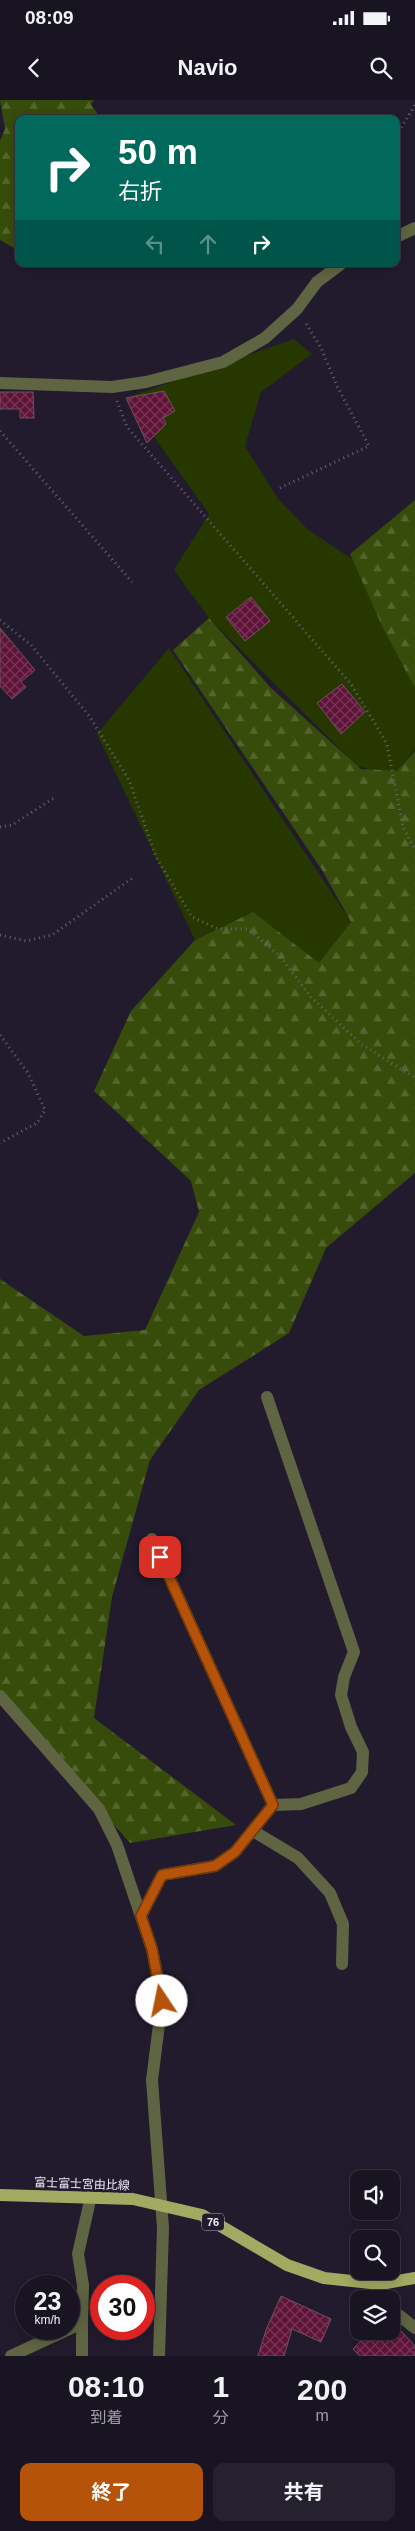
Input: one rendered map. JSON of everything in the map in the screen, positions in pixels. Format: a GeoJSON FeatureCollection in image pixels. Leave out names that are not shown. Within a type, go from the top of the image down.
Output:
{"type":"FeatureCollection","features":[{"type":"Feature","properties":{"kind":"main road","name":"富士富士宮由比線"},"geometry":{"type":"LineString","coordinates":[[0,2195],[133,2198],[202,2215],[287,2266],[324,2278],[380,2284],[415,2278]]}},
{"type":"Feature","properties":{"kind":"street"},"geometry":{"type":"LineString","coordinates":[[400,235],[415,228]]}},
{"type":"Feature","properties":{"kind":"street"},"geometry":{"type":"LineString","coordinates":[[0,383],[112,387],[146,382],[223,362],[265,338],[298,308],[317,282],[338,267]]}},
{"type":"Feature","properties":{"kind":"street"},"geometry":{"type":"LineString","coordinates":[[141,1916],[162,1875],[215,1866],[235,1852],[273,1805],[301,1804],[351,1788],[362,1772],[363,1752],[351,1727],[341,1695],[344,1678],[354,1652],[267,1396]]}},
{"type":"Feature","properties":{"kind":"street"},"geometry":{"type":"LineString","coordinates":[[152,1539],[273,1805]]}},
{"type":"Feature","properties":{"kind":"street"},"geometry":{"type":"LineString","coordinates":[[0,1696],[99,1809],[117,1845],[152,1949],[162,2001],[152,2080],[162,2206],[159,2356]]}},
{"type":"Feature","properties":{"kind":"street"},"geometry":{"type":"LineString","coordinates":[[252,1831],[298,1858],[330,1893],[343,1924],[342,1964]]}},
{"type":"Feature","properties":{"kind":"street"},"geometry":{"type":"LineString","coordinates":[[82,2356],[82,2285],[78,2254],[91,2196]]}},
{"type":"Feature","properties":{"kind":"street"},"geometry":{"type":"LineString","coordinates":[[380,2284],[383,2290]]}},
{"type":"Feature","properties":{"kind":"street"},"geometry":{"type":"LineString","coordinates":[[400,2316],[415,2328]]}},
{"type":"Feature","properties":{"kind":"street"},"geometry":{"type":"LineString","coordinates":[[11,2356],[82,2323]]}},
{"type":"Feature","properties":{"kind":"path"},"geometry":{"type":"LineString","coordinates":[[400,129],[415,105]]}},
{"type":"Feature","properties":{"kind":"path"},"geometry":{"type":"LineString","coordinates":[[280,488],[369,446],[336,386],[321,348],[298,308]]}},
{"type":"Feature","properties":{"kind":"path"},"geometry":{"type":"LineString","coordinates":[[112,387],[126,428],[351,684],[387,744],[403,827],[415,850]]}},
{"type":"Feature","properties":{"kind":"path"},"geometry":{"type":"LineString","coordinates":[[0,431],[132,582]]}},
{"type":"Feature","properties":{"kind":"path"},"geometry":{"type":"LineString","coordinates":[[0,620],[31,645],[90,717],[129,780],[156,857],[192,917],[218,929],[248,929],[279,954],[311,997],[362,1044],[415,1078]]}},
{"type":"Feature","properties":{"kind":"path"},"geometry":{"type":"LineString","coordinates":[[0,827],[12,825],[54,798]]}},
{"type":"Feature","properties":{"kind":"path"},"geometry":{"type":"LineString","coordinates":[[0,935],[26,941],[52,935],[134,877]]}},
{"type":"Feature","properties":{"kind":"path"},"geometry":{"type":"LineString","coordinates":[[0,1036],[28,1073],[45,1110],[37,1123],[0,1143]]}},
{"type":"Feature","properties":{"kind":"green space"},"geometry":{"type":"Polygon","coordinates":[[[0,100],[94,100],[91,104],[98,115],[15,115],[15,249],[0,240],[0,141],[5,129],[0,100]]]}},
{"type":"Feature","properties":{"kind":"green space"},"geometry":{"type":"Polygon","coordinates":[[[294,339],[312,354],[261,392],[245,446],[278,499],[307,529],[352,559],[415,686],[415,749],[393,776],[357,766],[209,618],[174,570],[209,514],[126,398],[294,339]]]}},
{"type":"Feature","properties":{"kind":"green space"},"geometry":{"type":"Polygon","coordinates":[[[415,500],[415,688],[383,628],[350,554],[415,500]]]}},
{"type":"Feature","properties":{"kind":"green space"},"geometry":{"type":"Polygon","coordinates":[[[209,618],[271,688],[361,769],[397,771],[415,751],[415,1173],[326,1248],[289,1333],[199,1390],[150,1460],[112,1597],[94,1718],[236,1825],[130,1843],[0,1695],[0,1279],[84,1336],[145,1330],[199,1212],[191,1181],[94,1091],[131,1011],[195,940],[253,912],[319,963],[351,922],[322,870],[173,650],[209,618]]]}},
{"type":"Feature","properties":{"kind":"green space"},"geometry":{"type":"Polygon","coordinates":[[[169,648],[351,922],[319,964],[253,912],[195,940],[97,734],[169,648]]]}},
{"type":"Feature","properties":{"kind":"building"},"geometry":{"type":"Polygon","coordinates":[[[164,391],[175,411],[163,418],[166,424],[147,443],[126,398],[164,391]]]}},
{"type":"Feature","properties":{"kind":"building"},"geometry":{"type":"Polygon","coordinates":[[[0,392],[33,392],[34,418],[20,418],[20,409],[0,409],[0,392]]]}},
{"type":"Feature","properties":{"kind":"building"},"geometry":{"type":"Polygon","coordinates":[[[251,597],[270,621],[245,641],[226,617],[251,597]]]}},
{"type":"Feature","properties":{"kind":"building"},"geometry":{"type":"Polygon","coordinates":[[[0,628],[35,670],[21,682],[26,687],[12,699],[0,686],[0,628]]]}},
{"type":"Feature","properties":{"kind":"building"},"geometry":{"type":"Polygon","coordinates":[[[342,684],[365,712],[341,734],[317,703],[342,684]]]}},
{"type":"Feature","properties":{"kind":"building"},"geometry":{"type":"Polygon","coordinates":[[[281,2296],[331,2319],[321,2342],[292,2329],[284,2356],[258,2356],[266,2330],[281,2296]]]}},
{"type":"Feature","properties":{"kind":"building"},"geometry":{"type":"Polygon","coordinates":[[[401,2331],[415,2346],[415,2356],[360,2356],[353,2349],[362,2340],[400,2340],[401,2331]]]}},
{"type":"Feature","properties":{"kind":"route"},"geometry":{"type":"LineString","coordinates":[[160,1557],[273,1805],[235,1852],[215,1866],[162,1875],[141,1916],[152,1949],[162,2001]]}}]}
